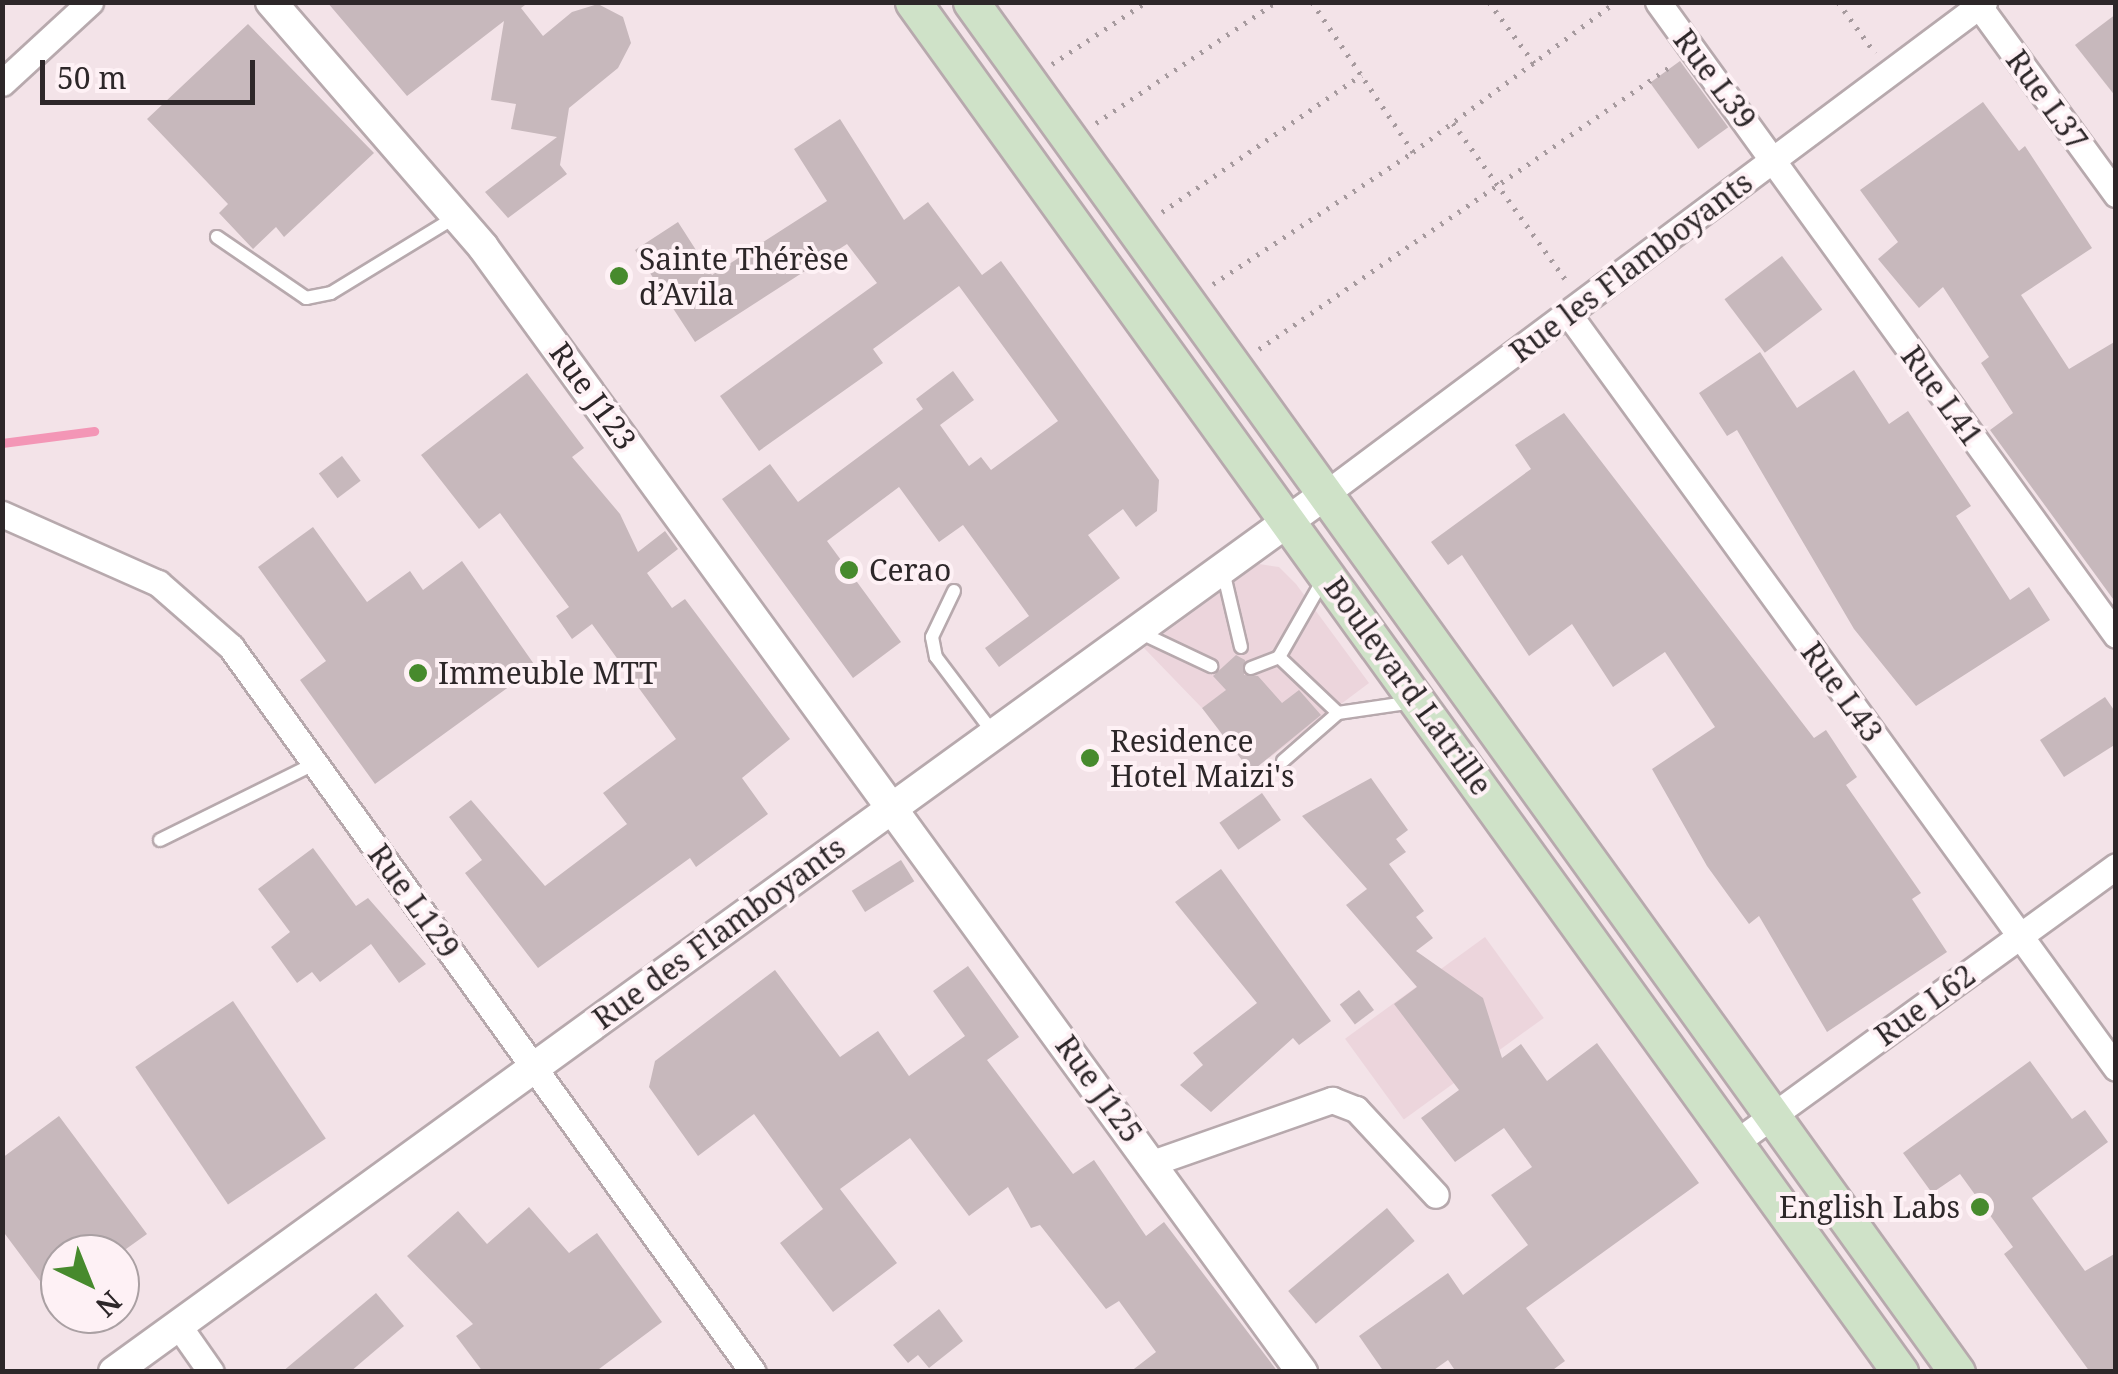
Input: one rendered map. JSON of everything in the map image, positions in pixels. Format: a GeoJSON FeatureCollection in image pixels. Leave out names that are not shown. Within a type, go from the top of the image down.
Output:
{"type":"FeatureCollection","features":[{"type":"Feature","properties":{"kind":"main road","name":"Boulevard Latrille"},"geometry":{"type":"LineString","coordinates":[[913,2],[1900,1372]]}},
{"type":"Feature","properties":{"kind":"main road","name":"Boulevard Latrille"},"geometry":{"type":"LineString","coordinates":[[971,2],[1957,1372]]}},
{"type":"Feature","properties":{"kind":"street","name":"Rue J123"},"geometry":{"type":"LineString","coordinates":[[271,2],[456,216],[895,806]]}},
{"type":"Feature","properties":{"kind":"street","name":"Rue L39"},"geometry":{"type":"LineString","coordinates":[[1658,2],[1773,155]]}},
{"type":"Feature","properties":{"kind":"street"},"geometry":{"type":"LineString","coordinates":[[2,83],[88,3]]}},
{"type":"Feature","properties":{"kind":"street","name":"Rue les Flamboyants"},"geometry":{"type":"LineString","coordinates":[[1324,495],[1729,200],[1773,155],[1981,4]]}},
{"type":"Feature","properties":{"kind":"street","name":"Rue L37"},"geometry":{"type":"LineString","coordinates":[[1981,4],[2116,194]]}},
{"type":"Feature","properties":{"kind":"street","name":"Rue L41"},"geometry":{"type":"LineString","coordinates":[[1773,155],[2116,635]]}},
{"type":"Feature","properties":{"kind":"street","name":"Rue L43"},"geometry":{"type":"LineString","coordinates":[[1577,311],[2116,1068]]}},
{"type":"Feature","properties":{"kind":"street","name":"Rue des Flamboyants"},"geometry":{"type":"LineString","coordinates":[[114,1372],[1324,495]]}},
{"type":"Feature","properties":{"kind":"street","name":"Rue L129"},"geometry":{"type":"LineString","coordinates":[[2,514],[158,583],[232,647],[753,1372]]}},
{"type":"Feature","properties":{"kind":"street","name":"Rue J125"},"geometry":{"type":"LineString","coordinates":[[895,806],[1302,1372]]}},
{"type":"Feature","properties":{"kind":"street","name":"Rue L62"},"geometry":{"type":"LineString","coordinates":[[1735,1143],[2116,866]]}},
{"type":"Feature","properties":{"kind":"street"},"geometry":{"type":"LineString","coordinates":[[1152,1163],[1332,1100],[1356,1109],[1436,1195]]}},
{"type":"Feature","properties":{"kind":"street"},"geometry":{"type":"LineString","coordinates":[[178,1325],[211,1372]]}},
{"type":"Feature","properties":{"kind":"lane"},"geometry":{"type":"LineString","coordinates":[[216,237],[306,298],[330,292],[456,216]]}},
{"type":"Feature","properties":{"kind":"lane"},"geometry":{"type":"LineString","coordinates":[[1223,568],[1241,648]]}},
{"type":"Feature","properties":{"kind":"lane"},"geometry":{"type":"LineString","coordinates":[[1251,668],[1280,657],[1327,574]]}},
{"type":"Feature","properties":{"kind":"lane"},"geometry":{"type":"LineString","coordinates":[[954,591],[932,637],[936,657],[994,734]]}},
{"type":"Feature","properties":{"kind":"lane"},"geometry":{"type":"LineString","coordinates":[[1136,632],[1211,666]]}},
{"type":"Feature","properties":{"kind":"lane"},"geometry":{"type":"LineString","coordinates":[[1280,657],[1338,713]]}},
{"type":"Feature","properties":{"kind":"lane"},"geometry":{"type":"LineString","coordinates":[[1283,761],[1338,713],[1418,700]]}},
{"type":"Feature","properties":{"kind":"lane"},"geometry":{"type":"LineString","coordinates":[[160,840],[316,764]]}},
{"type":"Feature","properties":{"kind":"path"},"geometry":{"type":"LineString","coordinates":[[1028,81],[1146,2]]}},
{"type":"Feature","properties":{"kind":"path"},"geometry":{"type":"LineString","coordinates":[[1070,140],[1276,2]]}},
{"type":"Feature","properties":{"kind":"path"},"geometry":{"type":"LineString","coordinates":[[1312,2],[1413,152]]}},
{"type":"Feature","properties":{"kind":"path"},"geometry":{"type":"LineString","coordinates":[[1489,2],[1534,63]]}},
{"type":"Feature","properties":{"kind":"path"},"geometry":{"type":"LineString","coordinates":[[1187,302],[1413,152],[1616,2]]}},
{"type":"Feature","properties":{"kind":"path"},"geometry":{"type":"LineString","coordinates":[[1838,2],[1889,71]]}},
{"type":"Feature","properties":{"kind":"path"},"geometry":{"type":"LineString","coordinates":[[1233,366],[1501,189],[1693,51]]}},
{"type":"Feature","properties":{"kind":"path"},"geometry":{"type":"LineString","coordinates":[[1135,230],[1362,75]]}},
{"type":"Feature","properties":{"kind":"path"},"geometry":{"type":"LineString","coordinates":[[1453,122],[1501,189],[1577,311]]}},
{"type":"Feature","properties":{"kind":"shaded area"},"geometry":{"type":"Polygon","coordinates":[[[1259,564],[1279,567],[1296,584],[1369,683],[1269,758],[1220,695],[1202,708],[1144,648],[1259,564]]]}},
{"type":"Feature","properties":{"kind":"shaded area"},"geometry":{"type":"Polygon","coordinates":[[[1485,937],[1544,1018],[1404,1120],[1345,1039],[1485,937]]]}},
{"type":"Feature","properties":{"kind":"building"},"geometry":{"type":"Polygon","coordinates":[[[327,2],[529,2],[521,8],[543,36],[572,12],[598,4],[623,17],[631,43],[618,68],[569,108],[560,165],[567,174],[508,218],[485,192],[557,137],[511,129],[516,104],[491,100],[504,21],[407,96],[327,2]]]}},
{"type":"Feature","properties":{"kind":"building"},"geometry":{"type":"Polygon","coordinates":[[[2116,14],[2116,97],[2075,45],[2116,14]]]}},
{"type":"Feature","properties":{"kind":"building"},"geometry":{"type":"Polygon","coordinates":[[[248,24],[374,153],[284,237],[276,227],[253,249],[219,213],[228,204],[147,119],[248,24]]]}},
{"type":"Feature","properties":{"kind":"building"},"geometry":{"type":"Polygon","coordinates":[[[1680,61],[1728,127],[1698,149],[1650,83],[1680,61]]]}},
{"type":"Feature","properties":{"kind":"building"},"geometry":{"type":"Polygon","coordinates":[[[1983,102],[2019,151],[2025,146],[2092,248],[2021,295],[2069,369],[2116,341],[2116,603],[1990,430],[2013,413],[1981,363],[1989,357],[1943,287],[1919,308],[1878,259],[1898,242],[1860,190],[1983,102]]]}},
{"type":"Feature","properties":{"kind":"building"},"geometry":{"type":"Polygon","coordinates":[[[840,119],[904,220],[928,202],[982,275],[1001,261],[1159,480],[1157,511],[1136,527],[1123,509],[1088,535],[1120,578],[999,667],[985,648],[1029,616],[963,525],[939,542],[899,487],[827,541],[901,642],[853,678],[722,499],[770,464],[798,502],[923,409],[916,399],[953,371],[974,400],[940,425],[969,466],[981,457],[991,470],[1058,421],[959,286],[873,349],[883,363],[759,451],[720,396],[877,283],[847,244],[695,342],[635,250],[678,222],[712,275],[827,201],[794,149],[840,119]]]}},
{"type":"Feature","properties":{"kind":"building"},"geometry":{"type":"Polygon","coordinates":[[[1782,256],[1822,310],[1765,353],[1724,299],[1782,256]]]}},
{"type":"Feature","properties":{"kind":"building"},"geometry":{"type":"Polygon","coordinates":[[[1760,352],[1797,408],[1854,370],[1889,424],[1908,411],[1971,506],[1956,516],[2010,600],[2029,587],[2050,620],[1916,706],[1854,629],[1737,430],[1727,436],[1699,393],[1760,352]]]}},
{"type":"Feature","properties":{"kind":"building"},"geometry":{"type":"Polygon","coordinates":[[[527,373],[584,448],[572,457],[620,514],[638,552],[665,531],[678,549],[647,573],[672,608],[685,599],[790,739],[742,778],[768,814],[696,867],[690,858],[538,968],[465,873],[482,860],[449,817],[471,800],[545,886],[627,824],[603,793],[676,739],[592,624],[572,639],[556,616],[569,607],[500,513],[479,529],[421,455],[527,373]]]}},
{"type":"Feature","properties":{"kind":"building"},"geometry":{"type":"Polygon","coordinates":[[[1564,413],[1814,738],[1826,730],[1857,777],[1846,785],[1921,893],[1912,899],[1947,952],[1827,1032],[1759,916],[1749,924],[1707,866],[1652,769],[1715,727],[1665,652],[1613,687],[1572,624],[1529,656],[1462,555],[1448,565],[1431,542],[1531,469],[1515,445],[1564,413]]]}},
{"type":"Feature","properties":{"kind":"building"},"geometry":{"type":"Polygon","coordinates":[[[342,456],[361,481],[337,498],[319,473],[342,456]]]}},
{"type":"Feature","properties":{"kind":"building","name":"Immeuble MTT"},"geometry":{"type":"Polygon","coordinates":[[[313,527],[367,602],[410,571],[423,590],[462,561],[536,667],[375,784],[300,680],[326,661],[258,567],[313,527]]]}},
{"type":"Feature","properties":{"kind":"building"},"geometry":{"type":"Polygon","coordinates":[[[1236,655],[1245,660],[1244,675],[1258,676],[1282,703],[1299,690],[1321,715],[1251,772],[1202,708],[1226,690],[1213,676],[1236,655]]]}},
{"type":"Feature","properties":{"kind":"building"},"geometry":{"type":"Polygon","coordinates":[[[2105,697],[2116,713],[2116,744],[2064,777],[2040,740],[2105,697]]]}},
{"type":"Feature","properties":{"kind":"building"},"geometry":{"type":"Polygon","coordinates":[[[1371,778],[1408,830],[1396,839],[1406,852],[1389,864],[1424,911],[1416,917],[1433,938],[1416,951],[1483,998],[1502,1058],[1521,1044],[1547,1081],[1597,1043],[1699,1183],[1526,1308],[1565,1361],[1550,1372],[1456,1372],[1448,1360],[1431,1372],[1384,1372],[1359,1336],[1448,1273],[1463,1295],[1528,1245],[1491,1195],[1532,1167],[1504,1128],[1455,1162],[1421,1118],[1459,1090],[1394,1004],[1417,987],[1346,905],[1367,889],[1302,816],[1371,778]]]}},
{"type":"Feature","properties":{"kind":"building"},"geometry":{"type":"Polygon","coordinates":[[[1262,793],[1281,820],[1238,850],[1219,823],[1262,793]]]}},
{"type":"Feature","properties":{"kind":"building"},"geometry":{"type":"Polygon","coordinates":[[[313,848],[356,906],[368,898],[426,964],[399,983],[371,944],[320,982],[312,972],[297,983],[271,947],[290,932],[258,889],[313,848]]]}},
{"type":"Feature","properties":{"kind":"building"},"geometry":{"type":"Polygon","coordinates":[[[901,860],[914,881],[865,912],[852,891],[901,860]]]}},
{"type":"Feature","properties":{"kind":"building"},"geometry":{"type":"Polygon","coordinates":[[[1221,869],[1331,1021],[1299,1045],[1293,1038],[1211,1112],[1180,1085],[1203,1065],[1193,1053],[1257,1003],[1175,902],[1221,869]]]}},
{"type":"Feature","properties":{"kind":"building"},"geometry":{"type":"Polygon","coordinates":[[[968,966],[1019,1037],[987,1060],[1073,1174],[1094,1160],[1146,1236],[1164,1222],[1278,1372],[1130,1372],[1156,1352],[1119,1301],[1106,1309],[1040,1225],[1031,1228],[1008,1187],[969,1216],[910,1138],[840,1189],[897,1263],[833,1312],[780,1243],[823,1209],[754,1114],[698,1156],[649,1087],[655,1061],[775,970],[840,1057],[878,1031],[909,1076],[965,1036],[933,991],[968,966]]]}},
{"type":"Feature","properties":{"kind":"building"},"geometry":{"type":"Polygon","coordinates":[[[1359,990],[1374,1010],[1355,1024],[1340,1004],[1359,990]]]}},
{"type":"Feature","properties":{"kind":"building"},"geometry":{"type":"Polygon","coordinates":[[[233,1001],[326,1139],[228,1205],[135,1067],[233,1001]]]}},
{"type":"Feature","properties":{"kind":"building"},"geometry":{"type":"Polygon","coordinates":[[[2030,1061],[2072,1119],[2085,1110],[2108,1142],[2032,1198],[2085,1271],[2116,1253],[2116,1372],[2090,1372],[2004,1254],[2013,1247],[1960,1174],[1932,1193],[1903,1153],[2030,1061]]]}},
{"type":"Feature","properties":{"kind":"building"},"geometry":{"type":"Polygon","coordinates":[[[59,1116],[147,1234],[140,1239],[140,1234],[40,1234],[40,1281],[2,1230],[2,1158],[59,1116]]]}},
{"type":"Feature","properties":{"kind":"building"},"geometry":{"type":"Polygon","coordinates":[[[529,1207],[569,1253],[597,1233],[662,1322],[595,1372],[483,1372],[456,1336],[473,1324],[407,1256],[458,1211],[487,1244],[529,1207]]]}},
{"type":"Feature","properties":{"kind":"building"},"geometry":{"type":"Polygon","coordinates":[[[1387,1208],[1415,1241],[1316,1324],[1288,1291],[1387,1208]]]}},
{"type":"Feature","properties":{"kind":"building"},"geometry":{"type":"Polygon","coordinates":[[[376,1293],[404,1326],[350,1372],[282,1372],[376,1293]]]}},
{"type":"Feature","properties":{"kind":"building"},"geometry":{"type":"Polygon","coordinates":[[[939,1309],[963,1341],[929,1368],[918,1355],[908,1363],[893,1345],[939,1309]]]}},
{"type":"Feature","properties":{"kind":"waterway"},"geometry":{"type":"LineString","coordinates":[[2,443],[94,431]]}},
{"type":"Feature","properties":{"kind":"place","name":"Sainte Thérèse d’Avila"},"geometry":{"type":"Point","coordinates":[619,276]}},
{"type":"Feature","properties":{"kind":"place","name":"Cerao"},"geometry":{"type":"Point","coordinates":[849,570]}},
{"type":"Feature","properties":{"kind":"place","name":"Immeuble MTT"},"geometry":{"type":"Point","coordinates":[418,673]}},
{"type":"Feature","properties":{"kind":"place","name":"Residence Hotel Maizi's"},"geometry":{"type":"Point","coordinates":[1090,758]}},
{"type":"Feature","properties":{"kind":"place","name":"English Labs"},"geometry":{"type":"Point","coordinates":[1980,1207]}}]}
